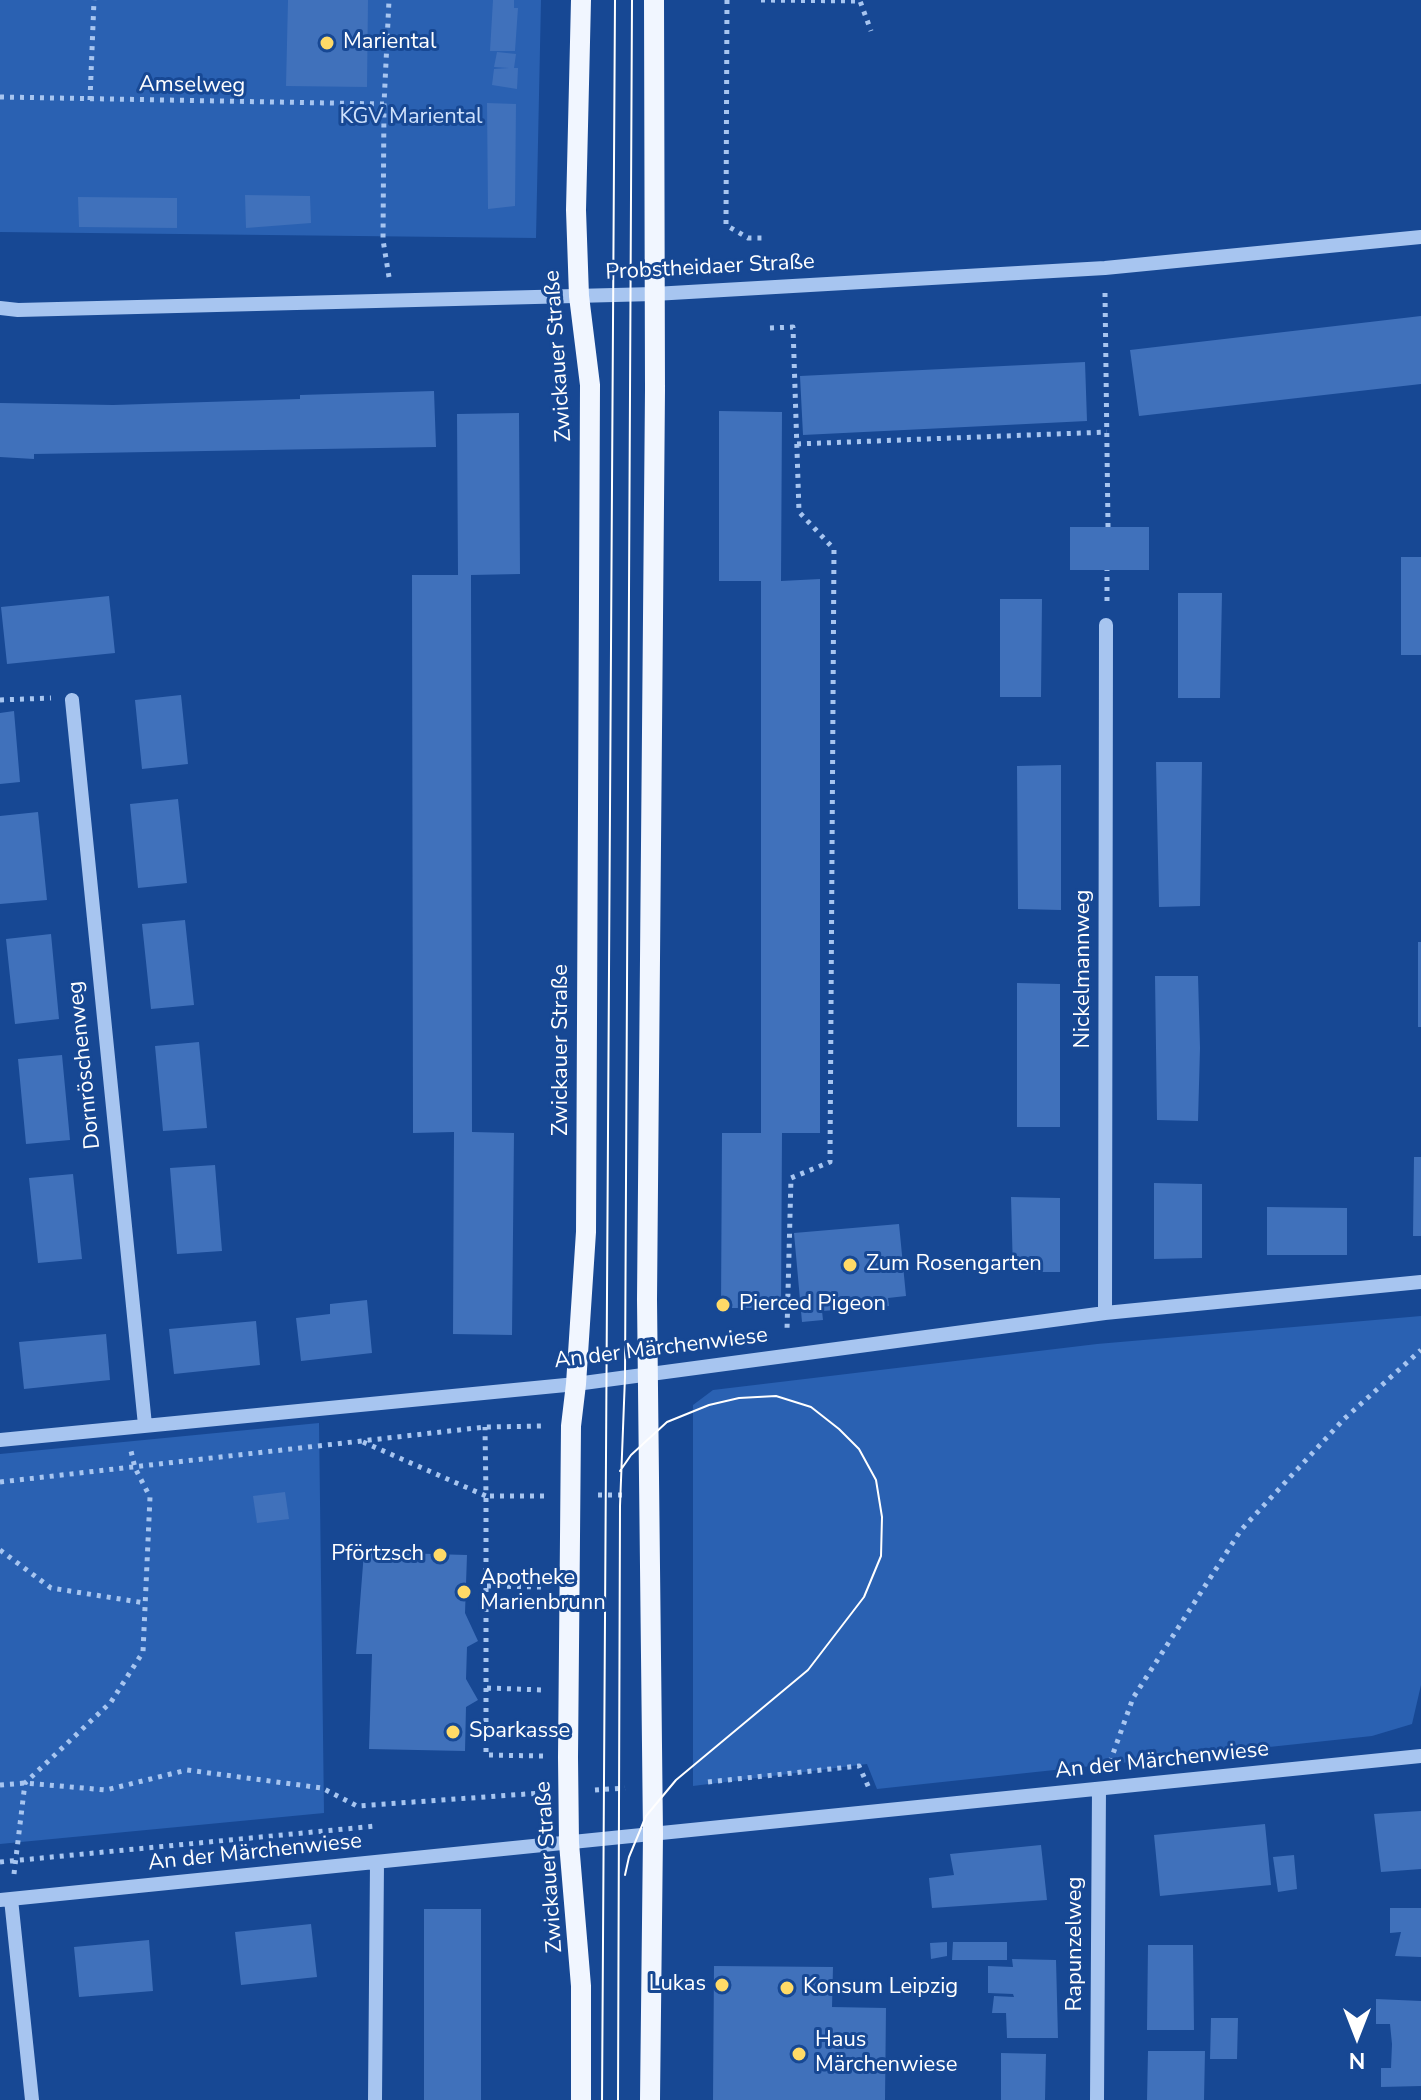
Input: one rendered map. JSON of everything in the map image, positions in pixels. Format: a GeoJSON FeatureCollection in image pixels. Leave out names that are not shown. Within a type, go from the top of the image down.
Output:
{"type":"FeatureCollection","features":[{"type":"Feature","properties":{"kind":"main road","name":"Zwickauer Straße"},"geometry":{"type":"LineString","coordinates":[[581,0],[576,210],[579,296],[590,401],[586,1232],[571,1426],[568,1757],[569,1843],[581,1986],[581,2100]]}},
{"type":"Feature","properties":{"kind":"main road"},"geometry":{"type":"LineString","coordinates":[[650,2100],[653,1834],[647,1374],[654,0]]}},
{"type":"Feature","properties":{"kind":"street","name":"Probstheidaer Straße"},"geometry":{"type":"LineString","coordinates":[[0,308],[654,294],[1105,268],[1421,237]]}},
{"type":"Feature","properties":{"kind":"street","name":"Nickelmannweg"},"geometry":{"type":"LineString","coordinates":[[1105,1313],[1106,625]]}},
{"type":"Feature","properties":{"kind":"street","name":"Dornröschenweg"},"geometry":{"type":"LineString","coordinates":[[72,700],[145,1425]]}},
{"type":"Feature","properties":{"kind":"street","name":"An der Märchenwiese"},"geometry":{"type":"LineString","coordinates":[[0,1440],[576,1384],[1105,1313],[1421,1282]]}},
{"type":"Feature","properties":{"kind":"street","name":"An der Märchenwiese"},"geometry":{"type":"LineString","coordinates":[[5,1899],[1421,1756]]}},
{"type":"Feature","properties":{"kind":"street","name":"Rapunzelweg"},"geometry":{"type":"LineString","coordinates":[[1097,2100],[1099,1789]]}},
{"type":"Feature","properties":{"kind":"street"},"geometry":{"type":"LineString","coordinates":[[375,2100],[377,1863]]}},
{"type":"Feature","properties":{"kind":"street"},"geometry":{"type":"LineString","coordinates":[[5,1899],[32,2100]]}},
{"type":"Feature","properties":{"kind":"path"},"geometry":{"type":"LineString","coordinates":[[90,100],[94,0]]}},
{"type":"Feature","properties":{"kind":"path"},"geometry":{"type":"LineString","coordinates":[[389,0],[383,240],[392,302]]}},
{"type":"Feature","properties":{"kind":"path"},"geometry":{"type":"LineString","coordinates":[[727,0],[726,225],[748,238],[765,238]]}},
{"type":"Feature","properties":{"kind":"path"},"geometry":{"type":"LineString","coordinates":[[761,0],[860,1],[871,31]]}},
{"type":"Feature","properties":{"kind":"path","name":"Amselweg"},"geometry":{"type":"LineString","coordinates":[[0,97],[384,104]]}},
{"type":"Feature","properties":{"kind":"path"},"geometry":{"type":"LineString","coordinates":[[1105,268],[1108,527]]}},
{"type":"Feature","properties":{"kind":"path"},"geometry":{"type":"LineString","coordinates":[[770,328],[793,327],[799,512],[834,549],[830,1162],[791,1178],[787,1355]]}},
{"type":"Feature","properties":{"kind":"path"},"geometry":{"type":"LineString","coordinates":[[797,444],[1107,432]]}},
{"type":"Feature","properties":{"kind":"path"},"geometry":{"type":"LineString","coordinates":[[0,700],[38,697],[72,700]]}},
{"type":"Feature","properties":{"kind":"path"},"geometry":{"type":"LineString","coordinates":[[1099,1789],[1133,1698],[1241,1530],[1344,1419],[1421,1350]]}},
{"type":"Feature","properties":{"kind":"path"},"geometry":{"type":"LineString","coordinates":[[0,1482],[485,1427],[571,1426]]}},
{"type":"Feature","properties":{"kind":"path"},"geometry":{"type":"LineString","coordinates":[[5,1899],[15,1860],[25,1783],[111,1702],[143,1652],[150,1497],[135,1468],[126,1427]]}},
{"type":"Feature","properties":{"kind":"path"},"geometry":{"type":"LineString","coordinates":[[485,1427],[486,1755],[568,1757]]}},
{"type":"Feature","properties":{"kind":"path"},"geometry":{"type":"LineString","coordinates":[[360,1441],[486,1496],[650,1494]]}},
{"type":"Feature","properties":{"kind":"path"},"geometry":{"type":"LineString","coordinates":[[0,1550],[51,1588],[145,1603]]}},
{"type":"Feature","properties":{"kind":"path"},"geometry":{"type":"LineString","coordinates":[[487,1586],[571,1587]]}},
{"type":"Feature","properties":{"kind":"path"},"geometry":{"type":"LineString","coordinates":[[487,1688],[569,1690]]}},
{"type":"Feature","properties":{"kind":"path"},"geometry":{"type":"LineString","coordinates":[[0,1785],[25,1783],[106,1790],[187,1770],[322,1788],[357,1806],[541,1793]]}},
{"type":"Feature","properties":{"kind":"path"},"geometry":{"type":"LineString","coordinates":[[592,1790],[631,1787]]}},
{"type":"Feature","properties":{"kind":"path"},"geometry":{"type":"LineString","coordinates":[[0,1862],[376,1826]]}},
{"type":"Feature","properties":{"kind":"green space","name":"KGV Mariental"},"geometry":{"type":"Polygon","coordinates":[[[0,0],[541,0],[536,238],[0,232],[0,0]]]}},
{"type":"Feature","properties":{"kind":"green space"},"geometry":{"type":"Polygon","coordinates":[[[1421,1316],[1421,1685],[1412,1724],[1372,1736],[877,1789],[867,1764],[693,1786],[693,1405],[713,1390],[1097,1344],[1421,1316]]]}},
{"type":"Feature","properties":{"kind":"green space"},"geometry":{"type":"Polygon","coordinates":[[[319,1423],[324,1813],[0,1844],[0,1454],[319,1423]]]}},
{"type":"Feature","properties":{"kind":"building","name":"Mariental"},"geometry":{"type":"Polygon","coordinates":[[[288,0],[368,0],[367,87],[286,86],[288,0]]]}},
{"type":"Feature","properties":{"kind":"building"},"geometry":{"type":"Polygon","coordinates":[[[493,0],[514,0],[514,8],[518,8],[515,51],[490,51],[493,0]]]}},
{"type":"Feature","properties":{"kind":"building"},"geometry":{"type":"Polygon","coordinates":[[[497,52],[516,54],[517,89],[492,85],[494,69],[509,68],[494,67],[497,52]]]}},
{"type":"Feature","properties":{"kind":"building"},"geometry":{"type":"Polygon","coordinates":[[[487,103],[516,104],[515,206],[488,209],[487,103]]]}},
{"type":"Feature","properties":{"kind":"building"},"geometry":{"type":"Polygon","coordinates":[[[245,195],[310,196],[311,223],[246,228],[245,195]]]}},
{"type":"Feature","properties":{"kind":"building"},"geometry":{"type":"Polygon","coordinates":[[[78,197],[177,198],[177,228],[79,227],[78,197]]]}},
{"type":"Feature","properties":{"kind":"building"},"geometry":{"type":"Polygon","coordinates":[[[1421,316],[1421,384],[1139,416],[1130,350],[1421,316]]]}},
{"type":"Feature","properties":{"kind":"building"},"geometry":{"type":"Polygon","coordinates":[[[1085,362],[1087,421],[803,435],[800,376],[1085,362]]]}},
{"type":"Feature","properties":{"kind":"building"},"geometry":{"type":"Polygon","coordinates":[[[434,391],[436,447],[34,454],[34,459],[0,457],[0,403],[113,405],[434,391]]]}},
{"type":"Feature","properties":{"kind":"building"},"geometry":{"type":"Polygon","coordinates":[[[719,411],[782,412],[781,581],[820,579],[820,1133],[782,1133],[781,1308],[721,1308],[722,1133],[761,1133],[761,581],[719,581],[719,411]]]}},
{"type":"Feature","properties":{"kind":"building"},"geometry":{"type":"Polygon","coordinates":[[[519,413],[520,574],[471,575],[472,1132],[514,1133],[512,1335],[453,1334],[454,1132],[413,1133],[412,575],[458,575],[457,414],[519,413]]]}},
{"type":"Feature","properties":{"kind":"building"},"geometry":{"type":"Polygon","coordinates":[[[1070,527],[1149,527],[1149,570],[1070,570],[1070,527]]]}},
{"type":"Feature","properties":{"kind":"building"},"geometry":{"type":"Polygon","coordinates":[[[1401,557],[1421,557],[1421,655],[1401,655],[1401,557]]]}},
{"type":"Feature","properties":{"kind":"building"},"geometry":{"type":"Polygon","coordinates":[[[1178,593],[1222,593],[1220,698],[1178,698],[1178,593]]]}},
{"type":"Feature","properties":{"kind":"building"},"geometry":{"type":"Polygon","coordinates":[[[109,596],[115,653],[7,664],[1,607],[109,596]]]}},
{"type":"Feature","properties":{"kind":"building"},"geometry":{"type":"Polygon","coordinates":[[[1000,599],[1042,599],[1041,697],[1000,697],[1000,599]]]}},
{"type":"Feature","properties":{"kind":"building"},"geometry":{"type":"Polygon","coordinates":[[[181,695],[188,764],[142,769],[135,700],[181,695]]]}},
{"type":"Feature","properties":{"kind":"building"},"geometry":{"type":"Polygon","coordinates":[[[14,711],[20,782],[0,784],[0,713],[14,711]]]}},
{"type":"Feature","properties":{"kind":"building"},"geometry":{"type":"Polygon","coordinates":[[[1156,762],[1202,762],[1200,906],[1159,907],[1156,762]]]}},
{"type":"Feature","properties":{"kind":"building"},"geometry":{"type":"Polygon","coordinates":[[[1061,765],[1061,910],[1018,909],[1017,766],[1061,765]]]}},
{"type":"Feature","properties":{"kind":"building"},"geometry":{"type":"Polygon","coordinates":[[[178,799],[187,883],[138,888],[130,804],[178,799]]]}},
{"type":"Feature","properties":{"kind":"building"},"geometry":{"type":"Polygon","coordinates":[[[38,812],[47,900],[0,904],[0,816],[38,812]]]}},
{"type":"Feature","properties":{"kind":"building"},"geometry":{"type":"Polygon","coordinates":[[[185,920],[194,1005],[151,1009],[142,924],[185,920]]]}},
{"type":"Feature","properties":{"kind":"building"},"geometry":{"type":"Polygon","coordinates":[[[51,934],[59,1019],[15,1024],[6,939],[51,934]]]}},
{"type":"Feature","properties":{"kind":"building"},"geometry":{"type":"Polygon","coordinates":[[[1418,942],[1421,942],[1421,1027],[1418,1027],[1418,942]]]}},
{"type":"Feature","properties":{"kind":"building"},"geometry":{"type":"Polygon","coordinates":[[[1155,976],[1198,976],[1198,1121],[1157,1120],[1155,976]]]}},
{"type":"Feature","properties":{"kind":"building"},"geometry":{"type":"Polygon","coordinates":[[[1017,983],[1060,984],[1060,1127],[1017,1127],[1017,983]]]}},
{"type":"Feature","properties":{"kind":"building"},"geometry":{"type":"Polygon","coordinates":[[[199,1042],[207,1128],[163,1131],[155,1046],[199,1042]]]}},
{"type":"Feature","properties":{"kind":"building"},"geometry":{"type":"Polygon","coordinates":[[[62,1055],[70,1140],[26,1144],[18,1059],[62,1055]]]}},
{"type":"Feature","properties":{"kind":"building"},"geometry":{"type":"Polygon","coordinates":[[[1414,1157],[1421,1157],[1421,1236],[1413,1236],[1414,1157]]]}},
{"type":"Feature","properties":{"kind":"building"},"geometry":{"type":"Polygon","coordinates":[[[215,1165],[222,1251],[177,1254],[170,1168],[215,1165]]]}},
{"type":"Feature","properties":{"kind":"building"},"geometry":{"type":"Polygon","coordinates":[[[73,1174],[82,1259],[38,1263],[29,1178],[73,1174]]]}},
{"type":"Feature","properties":{"kind":"building"},"geometry":{"type":"Polygon","coordinates":[[[1154,1183],[1202,1184],[1202,1258],[1154,1259],[1154,1183]]]}},
{"type":"Feature","properties":{"kind":"building"},"geometry":{"type":"Polygon","coordinates":[[[1011,1197],[1060,1198],[1060,1272],[1013,1272],[1011,1197]]]}},
{"type":"Feature","properties":{"kind":"building"},"geometry":{"type":"Polygon","coordinates":[[[1267,1207],[1347,1208],[1347,1255],[1267,1255],[1267,1207]]]}},
{"type":"Feature","properties":{"kind":"building","name":"Zum Rosengarten"},"geometry":{"type":"Polygon","coordinates":[[[899,1224],[906,1296],[888,1298],[889,1306],[822,1311],[823,1320],[802,1322],[794,1233],[899,1224]]]}},
{"type":"Feature","properties":{"kind":"building"},"geometry":{"type":"Polygon","coordinates":[[[367,1300],[372,1353],[301,1361],[296,1318],[330,1314],[330,1304],[367,1300]]]}},
{"type":"Feature","properties":{"kind":"building"},"geometry":{"type":"Polygon","coordinates":[[[256,1321],[260,1365],[174,1374],[169,1329],[256,1321]]]}},
{"type":"Feature","properties":{"kind":"building"},"geometry":{"type":"Polygon","coordinates":[[[106,1334],[110,1380],[24,1389],[19,1342],[106,1334]]]}},
{"type":"Feature","properties":{"kind":"building"},"geometry":{"type":"Polygon","coordinates":[[[285,1492],[289,1519],[257,1523],[253,1496],[285,1492]]]}},
{"type":"Feature","properties":{"kind":"building"},"geometry":{"type":"Polygon","coordinates":[[[364,1552],[467,1555],[465,1613],[478,1641],[467,1647],[466,1679],[478,1700],[466,1707],[465,1751],[369,1749],[372,1654],[356,1654],[364,1552]]]}},
{"type":"Feature","properties":{"kind":"building"},"geometry":{"type":"Polygon","coordinates":[[[1421,1811],[1421,1869],[1381,1872],[1374,1814],[1421,1811]]]}},
{"type":"Feature","properties":{"kind":"building"},"geometry":{"type":"Polygon","coordinates":[[[1265,1824],[1271,1885],[1160,1896],[1154,1835],[1265,1824]]]}},
{"type":"Feature","properties":{"kind":"building"},"geometry":{"type":"Polygon","coordinates":[[[1041,1845],[1047,1900],[932,1908],[929,1878],[954,1875],[950,1854],[1041,1845]]]}},
{"type":"Feature","properties":{"kind":"building"},"geometry":{"type":"Polygon","coordinates":[[[1294,1855],[1297,1889],[1278,1892],[1273,1857],[1294,1855]]]}},
{"type":"Feature","properties":{"kind":"building"},"geometry":{"type":"Polygon","coordinates":[[[1390,1908],[1421,1908],[1421,1957],[1395,1956],[1401,1932],[1390,1933],[1390,1908]]]}},
{"type":"Feature","properties":{"kind":"building"},"geometry":{"type":"Polygon","coordinates":[[[424,1909],[481,1909],[481,2100],[424,2100],[424,1909]]]}},
{"type":"Feature","properties":{"kind":"building"},"geometry":{"type":"Polygon","coordinates":[[[311,1924],[317,1977],[241,1985],[235,1932],[311,1924]]]}},
{"type":"Feature","properties":{"kind":"building"},"geometry":{"type":"Polygon","coordinates":[[[149,1940],[153,1991],[79,1997],[74,1947],[149,1940]]]}},
{"type":"Feature","properties":{"kind":"building"},"geometry":{"type":"Polygon","coordinates":[[[947,1942],[947,1956],[931,1959],[930,1943],[947,1942]]]}},
{"type":"Feature","properties":{"kind":"building"},"geometry":{"type":"Polygon","coordinates":[[[953,1942],[1007,1942],[1007,1960],[952,1960],[953,1942]]]}},
{"type":"Feature","properties":{"kind":"building"},"geometry":{"type":"Polygon","coordinates":[[[1148,1945],[1193,1945],[1194,2030],[1147,2030],[1148,1945]]]}},
{"type":"Feature","properties":{"kind":"building"},"geometry":{"type":"Polygon","coordinates":[[[1012,1959],[1056,1960],[1058,2038],[1007,2038],[1006,2013],[992,2013],[994,1996],[1014,1997],[1013,1994],[988,1993],[988,1966],[1013,1967],[1012,1959]]]}},
{"type":"Feature","properties":{"kind":"building","name":"Haus Märchenwiese"},"geometry":{"type":"Polygon","coordinates":[[[714,1966],[833,1967],[832,2007],[886,2008],[885,2100],[713,2100],[714,1966]]]}},
{"type":"Feature","properties":{"kind":"building"},"geometry":{"type":"Polygon","coordinates":[[[1376,1999],[1421,2001],[1421,2086],[1381,2087],[1381,2068],[1391,2068],[1392,2044],[1390,2024],[1376,2024],[1376,1999]]]}},
{"type":"Feature","properties":{"kind":"building"},"geometry":{"type":"Polygon","coordinates":[[[1211,2018],[1238,2018],[1237,2059],[1210,2059],[1211,2018]]]}},
{"type":"Feature","properties":{"kind":"building"},"geometry":{"type":"Polygon","coordinates":[[[1148,2051],[1205,2051],[1204,2100],[1147,2100],[1148,2051]]]}},
{"type":"Feature","properties":{"kind":"building"},"geometry":{"type":"Polygon","coordinates":[[[1001,2053],[1046,2054],[1045,2100],[1001,2100],[1001,2053]]]}},
{"type":"Feature","properties":{"kind":"tram line"},"geometry":{"type":"LineString","coordinates":[[602,2100],[615,0]]}},
{"type":"Feature","properties":{"kind":"tram line"},"geometry":{"type":"LineString","coordinates":[[618,2100],[632,0]]}},
{"type":"Feature","properties":{"kind":"tram line"},"geometry":{"type":"LineString","coordinates":[[620,1471],[631,1455],[667,1422],[709,1405],[739,1398],[776,1396],[811,1407],[859,1449],[876,1480],[882,1517],[881,1556],[864,1597],[808,1670],[676,1780],[646,1816],[625,1875]]}},
{"type":"Feature","properties":{"kind":"place","name":"Mariental"},"geometry":{"type":"Point","coordinates":[327,43]}},
{"type":"Feature","properties":{"kind":"place","name":"Zum Rosengarten"},"geometry":{"type":"Point","coordinates":[850,1265]}},
{"type":"Feature","properties":{"kind":"place","name":"Pierced Pigeon"},"geometry":{"type":"Point","coordinates":[723,1305]}},
{"type":"Feature","properties":{"kind":"place","name":"Pförtzsch"},"geometry":{"type":"Point","coordinates":[440,1555]}},
{"type":"Feature","properties":{"kind":"place","name":"Apotheke Marienbrunn"},"geometry":{"type":"Point","coordinates":[464,1592]}},
{"type":"Feature","properties":{"kind":"place","name":"Sparkasse"},"geometry":{"type":"Point","coordinates":[453,1732]}},
{"type":"Feature","properties":{"kind":"place","name":"Lukas"},"geometry":{"type":"Point","coordinates":[722,1985]}},
{"type":"Feature","properties":{"kind":"place","name":"Konsum Leipzig"},"geometry":{"type":"Point","coordinates":[787,1988]}},
{"type":"Feature","properties":{"kind":"place","name":"Haus Märchenwiese"},"geometry":{"type":"Point","coordinates":[799,2054]}}]}
